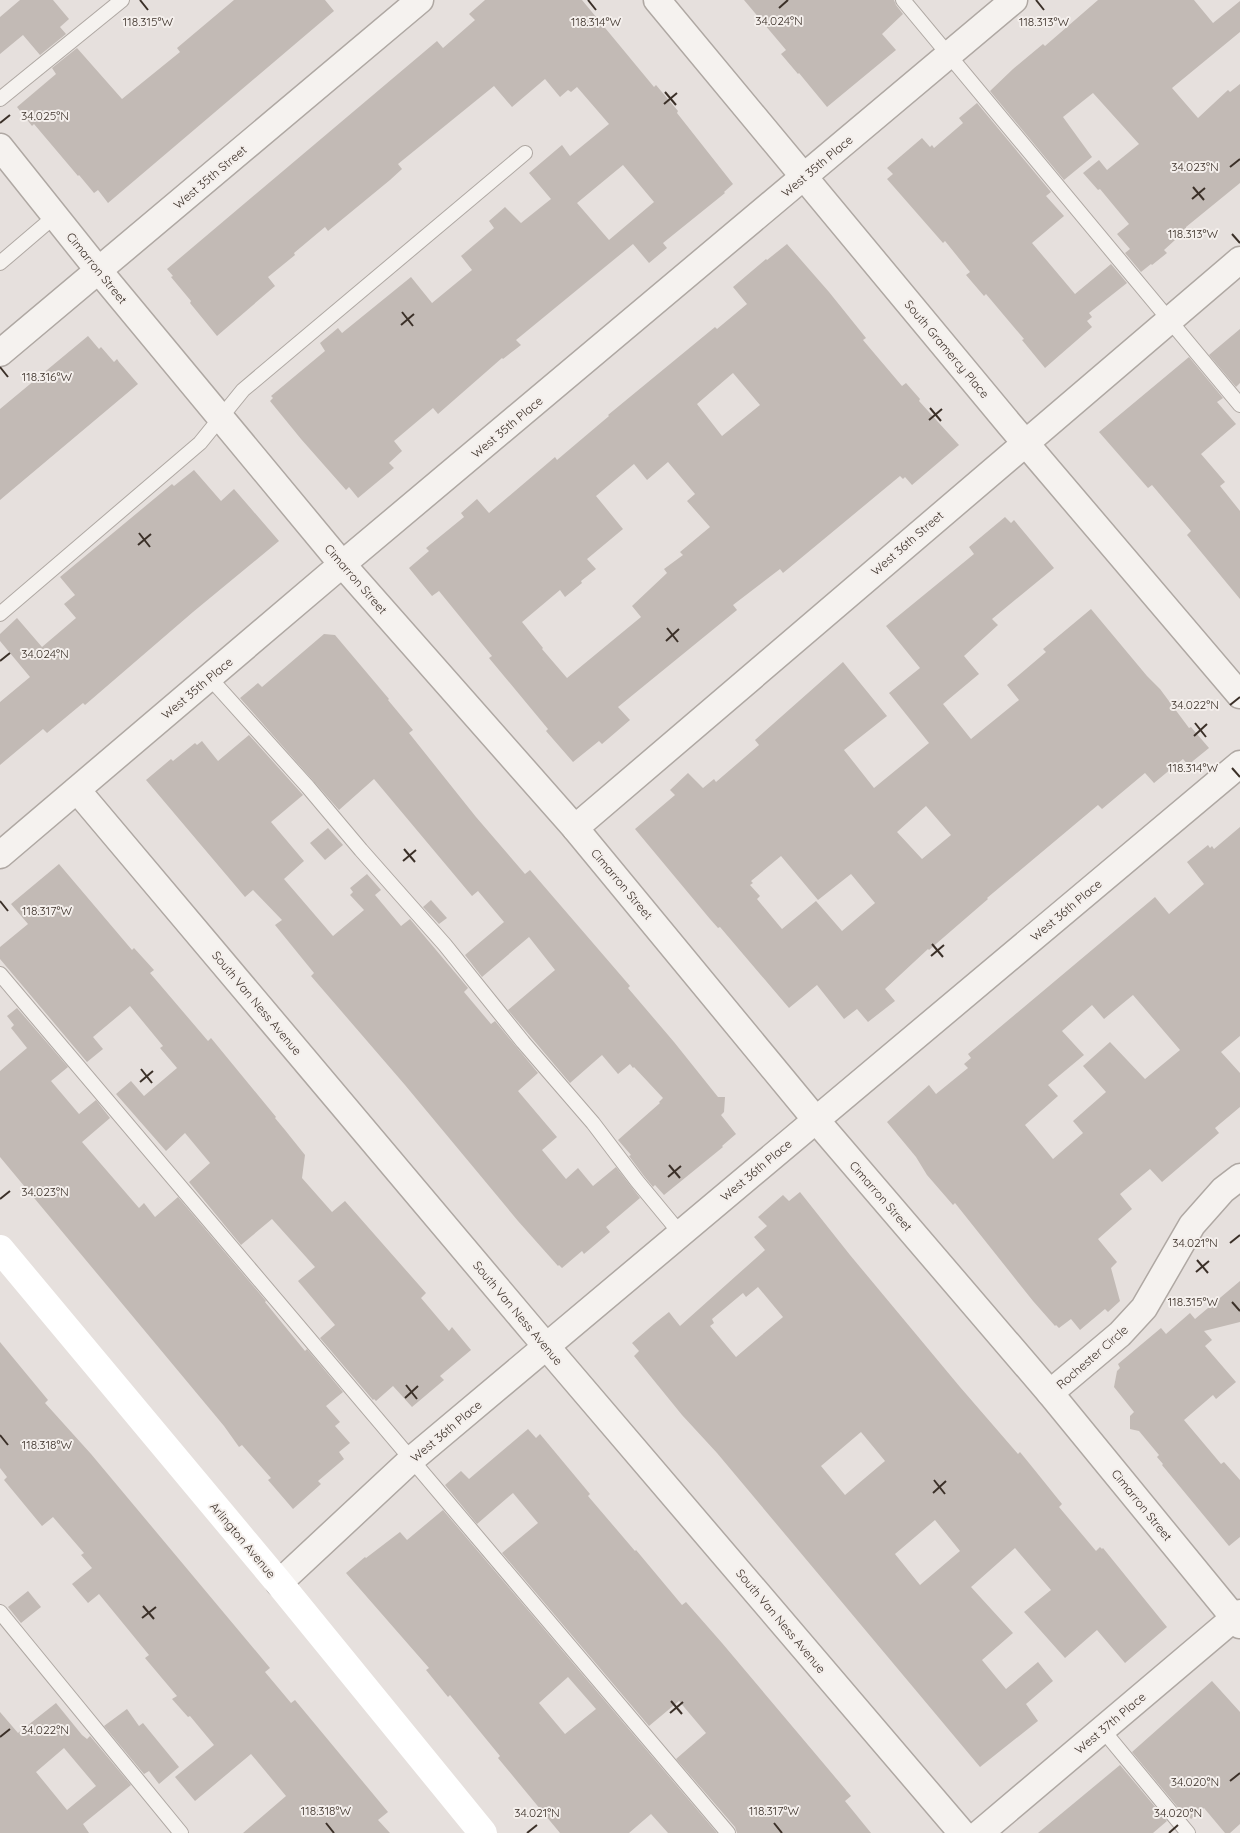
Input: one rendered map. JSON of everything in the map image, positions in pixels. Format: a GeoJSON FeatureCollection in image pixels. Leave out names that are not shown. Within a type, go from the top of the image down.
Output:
{"type":"FeatureCollection","features":[{"type":"Feature","properties":{"kind":"main road","name":"Arlington Avenue"},"geometry":{"type":"LineString","coordinates":[[0,1249],[483,1833]]}},
{"type":"Feature","properties":{"kind":"street","name":"West 35th Street"},"geometry":{"type":"LineString","coordinates":[[0,353],[420,0]]}},
{"type":"Feature","properties":{"kind":"street","name":"South Gramercy Place"},"geometry":{"type":"LineString","coordinates":[[657,0],[1025,443],[1240,695]]}},
{"type":"Feature","properties":{"kind":"street","name":"West 35th Place"},"geometry":{"type":"LineString","coordinates":[[0,855],[342,564],[1014,0]]}},
{"type":"Feature","properties":{"kind":"street","name":"Cimarron Street"},"geometry":{"type":"LineString","coordinates":[[0,147],[99,271],[342,564],[575,828],[816,1120],[1050,1393],[1238,1618]]}},
{"type":"Feature","properties":{"kind":"street","name":"West 36th Street"},"geometry":{"type":"LineString","coordinates":[[575,828],[1240,260]]}},
{"type":"Feature","properties":{"kind":"street","name":"West 36th Place"},"geometry":{"type":"LineString","coordinates":[[279,1584],[412,1460],[1240,764]]}},
{"type":"Feature","properties":{"kind":"street","name":"South Van Ness Avenue"},"geometry":{"type":"LineString","coordinates":[[77,790],[962,1833]]}},
{"type":"Feature","properties":{"kind":"street","name":"Rochester Circle"},"geometry":{"type":"LineString","coordinates":[[1050,1393],[1120,1334],[1144,1308],[1192,1225],[1223,1190],[1240,1177]]}},
{"type":"Feature","properties":{"kind":"street","name":"West 37th Place"},"geometry":{"type":"LineString","coordinates":[[980,1833],[1102,1729],[1238,1618]]}},
{"type":"Feature","properties":{"kind":"lane"},"geometry":{"type":"LineString","coordinates":[[0,99],[122,0]]}},
{"type":"Feature","properties":{"kind":"lane"},"geometry":{"type":"LineString","coordinates":[[902,0],[1240,405]]}},
{"type":"Feature","properties":{"kind":"lane"},"geometry":{"type":"LineString","coordinates":[[0,614],[200,443],[243,390],[526,153]]}},
{"type":"Feature","properties":{"kind":"lane"},"geometry":{"type":"LineString","coordinates":[[0,263],[55,216]]}},
{"type":"Feature","properties":{"kind":"lane"},"geometry":{"type":"LineString","coordinates":[[209,677],[308,787],[445,945],[523,1042],[593,1123],[680,1233]]}},
{"type":"Feature","properties":{"kind":"lane"},"geometry":{"type":"LineString","coordinates":[[0,974],[728,1833]]}},
{"type":"Feature","properties":{"kind":"lane"},"geometry":{"type":"LineString","coordinates":[[0,1612],[181,1833]]}},
{"type":"Feature","properties":{"kind":"lane"},"geometry":{"type":"LineString","coordinates":[[1102,1729],[1188,1833]]}},
{"type":"Feature","properties":{"kind":"building"},"geometry":{"type":"Polygon","coordinates":[[[20,0],[53,0],[69,19],[60,27],[66,34],[40,55],[23,35],[0,54],[0,17],[20,0]]]}},
{"type":"Feature","properties":{"kind":"building"},"geometry":{"type":"Polygon","coordinates":[[[234,0],[325,0],[334,11],[108,203],[98,190],[94,193],[17,107],[56,74],[52,68],[77,48],[122,99],[180,52],[177,48],[234,0]]]}},
{"type":"Feature","properties":{"kind":"building"},"geometry":{"type":"Polygon","coordinates":[[[485,0],[582,0],[654,87],[656,85],[678,111],[677,113],[733,184],[725,193],[663,243],[667,248],[649,263],[633,244],[516,340],[521,345],[502,358],[438,414],[433,408],[394,441],[402,451],[389,463],[394,468],[358,498],[349,487],[346,490],[301,439],[270,401],[273,398],[271,396],[325,351],[320,343],[338,328],[342,333],[411,277],[432,303],[472,270],[461,256],[494,228],[489,221],[505,207],[521,223],[551,199],[529,173],[562,145],[570,156],[609,124],[577,87],[571,92],[568,90],[560,97],[545,79],[512,107],[494,86],[398,164],[402,169],[390,180],[328,231],[325,227],[294,253],[295,255],[268,277],[275,286],[217,336],[190,303],[191,301],[171,277],[173,276],[167,269],[437,41],[443,48],[475,20],[469,14],[485,0]],[[623,165],[577,203],[609,240],[654,202],[623,165]]]}},
{"type":"Feature","properties":{"kind":"building"},"geometry":{"type":"Polygon","coordinates":[[[744,0],[894,0],[903,14],[882,34],[896,50],[827,107],[781,54],[786,50],[744,0]]]}},
{"type":"Feature","properties":{"kind":"building"},"geometry":{"type":"Polygon","coordinates":[[[1098,0],[1194,0],[1213,23],[1240,1],[1240,32],[1172,88],[1198,118],[1228,90],[1230,92],[1240,84],[1240,183],[1186,227],[1186,230],[1164,250],[1167,253],[1141,272],[1125,253],[1130,249],[1117,234],[1129,224],[1100,189],[1098,190],[1083,173],[1099,160],[1107,170],[1139,144],[1093,93],[1063,117],[1092,157],[1064,180],[990,91],[1013,69],[1043,44],[1045,46],[1098,0]]]}},
{"type":"Feature","properties":{"kind":"building"},"geometry":{"type":"Polygon","coordinates":[[[977,103],[1051,192],[1046,196],[1064,216],[1032,243],[1075,294],[1111,264],[1127,283],[1089,313],[1092,317],[1087,321],[1092,327],[1045,368],[1022,340],[1024,339],[986,294],[984,296],[966,275],[970,272],[945,241],[943,243],[887,179],[893,174],[887,168],[922,138],[930,147],[932,145],[934,148],[963,123],[959,118],[977,103]]]}},
{"type":"Feature","properties":{"kind":"building"},"geometry":{"type":"Polygon","coordinates":[[[787,244],[829,292],[866,338],[863,340],[902,386],[906,383],[920,399],[919,401],[959,445],[912,485],[905,477],[903,479],[900,476],[783,573],[780,569],[733,605],[737,610],[618,707],[630,720],[602,744],[599,741],[573,762],[546,731],[548,729],[489,658],[492,656],[439,591],[432,596],[409,568],[429,551],[426,548],[464,517],[461,513],[477,499],[489,513],[555,457],[557,460],[608,415],[715,327],[717,329],[747,304],[733,287],[787,244]],[[733,373],[697,404],[722,436],[760,405],[733,373]],[[668,462],[647,480],[634,464],[596,496],[623,529],[587,559],[596,569],[581,581],[582,583],[565,597],[560,590],[522,622],[567,678],[641,617],[632,606],[667,573],[664,569],[683,555],[680,552],[710,527],[687,501],[695,494],[668,462]]]}},
{"type":"Feature","properties":{"kind":"building"},"geometry":{"type":"Polygon","coordinates":[[[1240,329],[1240,383],[1236,387],[1209,355],[1240,329]]]}},
{"type":"Feature","properties":{"kind":"building"},"geometry":{"type":"Polygon","coordinates":[[[88,336],[114,362],[117,359],[138,384],[0,500],[0,409],[88,336]]]}},
{"type":"Feature","properties":{"kind":"building"},"geometry":{"type":"Polygon","coordinates":[[[1189,357],[1223,398],[1217,402],[1236,424],[1201,454],[1225,482],[1220,486],[1240,511],[1240,599],[1187,535],[1191,531],[1152,485],[1148,488],[1099,432],[1189,357]]]}},
{"type":"Feature","properties":{"kind":"building"},"geometry":{"type":"Polygon","coordinates":[[[194,470],[221,501],[234,489],[279,541],[85,705],[83,703],[47,733],[43,729],[0,765],[0,702],[30,677],[0,641],[0,634],[17,618],[42,647],[76,618],[64,604],[75,595],[60,577],[172,484],[174,486],[194,470]]]}},
{"type":"Feature","properties":{"kind":"building"},"geometry":{"type":"Polygon","coordinates":[[[1005,517],[1011,523],[1014,520],[1054,568],[992,619],[998,625],[964,656],[979,674],[943,704],[971,739],[1019,700],[1007,685],[1046,652],[1043,649],[1091,609],[1160,689],[1189,728],[1191,727],[1209,748],[1188,765],[1183,759],[1154,783],[1145,773],[1102,809],[1098,805],[987,898],[885,989],[895,1001],[868,1022],[857,1009],[844,1019],[817,985],[789,1008],[720,927],[718,928],[710,919],[635,829],[675,795],[670,790],[688,773],[703,788],[714,779],[716,782],[759,745],[755,740],[843,662],[887,716],[844,750],[874,788],[929,743],[889,693],[920,668],[886,626],[974,554],[969,547],[1005,517]],[[926,806],[897,832],[922,859],[951,835],[926,806]],[[781,856],[751,881],[753,883],[750,885],[760,896],[757,899],[782,929],[816,901],[842,931],[875,903],[851,874],[818,900],[781,856]]]}},
{"type":"Feature","properties":{"kind":"building"},"geometry":{"type":"Polygon","coordinates":[[[324,634],[335,635],[389,699],[413,730],[409,733],[476,817],[525,874],[530,870],[630,986],[628,988],[718,1097],[725,1097],[724,1112],[721,1115],[736,1134],[723,1147],[664,1195],[655,1185],[653,1187],[618,1140],[660,1103],[663,1098],[630,1064],[618,1074],[602,1055],[570,1083],[508,1010],[555,970],[529,937],[482,977],[465,955],[504,922],[478,891],[472,896],[374,779],[339,810],[240,698],[258,683],[262,687],[324,634]]]}},
{"type":"Feature","properties":{"kind":"building"},"geometry":{"type":"Polygon","coordinates":[[[249,735],[303,795],[271,822],[304,861],[284,879],[333,936],[364,910],[350,895],[353,892],[350,888],[367,874],[381,890],[375,895],[401,926],[410,919],[468,988],[464,992],[491,1024],[495,1021],[538,1073],[518,1091],[557,1137],[542,1150],[566,1179],[578,1168],[593,1186],[616,1167],[640,1198],[606,1227],[610,1232],[584,1254],[582,1251],[562,1268],[558,1266],[518,1221],[311,976],[314,973],[275,925],[282,920],[253,890],[245,897],[146,780],[171,759],[173,761],[195,743],[197,745],[202,741],[218,761],[249,735]]]}},
{"type":"Feature","properties":{"kind":"building"},"geometry":{"type":"Polygon","coordinates":[[[1240,827],[1240,1036],[1221,1052],[1240,1073],[1240,1107],[1215,1128],[1219,1133],[1162,1182],[1150,1169],[1120,1194],[1132,1209],[1098,1239],[1117,1262],[1111,1268],[1120,1301],[1108,1312],[1105,1309],[1080,1330],[1071,1319],[1059,1328],[1033,1301],[955,1203],[953,1205],[927,1175],[916,1157],[887,1122],[929,1085],[936,1094],[968,1068],[964,1064],[971,1058],[968,1054],[1155,897],[1169,914],[1204,884],[1187,862],[1208,845],[1214,849],[1240,827]],[[1133,995],[1104,1019],[1092,1005],[1062,1031],[1084,1055],[1048,1085],[1058,1096],[1025,1125],[1053,1159],[1083,1133],[1073,1121],[1106,1092],[1083,1066],[1110,1042],[1145,1079],[1180,1050],[1133,995]]]}},
{"type":"Feature","properties":{"kind":"building"},"geometry":{"type":"Polygon","coordinates":[[[328,828],[343,845],[325,860],[310,843],[328,828]]]}},
{"type":"Feature","properties":{"kind":"building"},"geometry":{"type":"Polygon","coordinates":[[[59,864],[132,950],[134,948],[154,970],[150,973],[208,1041],[211,1038],[276,1117],[305,1155],[302,1178],[332,1212],[345,1201],[426,1293],[421,1298],[449,1331],[452,1327],[471,1350],[440,1376],[444,1380],[412,1407],[393,1386],[376,1401],[373,1400],[320,1338],[335,1325],[298,1281],[315,1267],[272,1219],[241,1245],[189,1182],[210,1163],[185,1133],[166,1151],[116,1094],[131,1081],[144,1096],[177,1068],[160,1048],[163,1046],[130,1006],[93,1037],[103,1049],[87,1062],[0,959],[0,947],[28,924],[11,904],[59,864]]]}},
{"type":"Feature","properties":{"kind":"building"},"geometry":{"type":"Polygon","coordinates":[[[431,900],[447,918],[439,924],[423,907],[431,900]]]}},
{"type":"Feature","properties":{"kind":"building"},"geometry":{"type":"Polygon","coordinates":[[[17,1008],[68,1067],[51,1081],[79,1114],[96,1100],[110,1118],[82,1142],[139,1208],[144,1203],[155,1217],[178,1197],[266,1301],[305,1351],[307,1349],[343,1392],[326,1406],[340,1422],[335,1426],[350,1443],[339,1452],[344,1459],[318,1481],[321,1484],[293,1509],[268,1480],[271,1478],[242,1445],[239,1447],[224,1426],[0,1157],[0,1071],[27,1048],[11,1028],[14,1025],[7,1016],[17,1008]]]}},
{"type":"Feature","properties":{"kind":"building"},"geometry":{"type":"Polygon","coordinates":[[[800,1192],[960,1387],[1018,1454],[1020,1452],[1062,1504],[1059,1507],[1096,1551],[1100,1547],[1103,1548],[1167,1627],[1125,1663],[1097,1630],[1065,1658],[1024,1612],[1051,1590],[1015,1548],[971,1587],[1013,1633],[982,1660],[1006,1689],[1038,1662],[1053,1681],[1026,1704],[1038,1721],[980,1767],[634,1356],[639,1351],[632,1343],[654,1324],[669,1312],[680,1326],[765,1250],[754,1237],[767,1226],[758,1217],[783,1195],[789,1201],[800,1192]],[[758,1287],[746,1297],[743,1293],[712,1319],[714,1323],[710,1326],[736,1357],[783,1317],[758,1287]],[[861,1432],[821,1466],[845,1495],[885,1461],[861,1432]],[[935,1520],[895,1554],[920,1585],[960,1551],[935,1520]]]}},
{"type":"Feature","properties":{"kind":"building"},"geometry":{"type":"Polygon","coordinates":[[[1240,1281],[1240,1322],[1204,1331],[1212,1340],[1205,1346],[1236,1382],[1216,1399],[1213,1395],[1184,1420],[1221,1464],[1224,1462],[1240,1480],[1240,1537],[1229,1546],[1162,1465],[1157,1457],[1159,1455],[1139,1431],[1130,1429],[1130,1416],[1134,1412],[1114,1387],[1117,1371],[1120,1368],[1118,1364],[1161,1328],[1166,1334],[1190,1313],[1195,1319],[1240,1281]]]}},
{"type":"Feature","properties":{"kind":"building"},"geometry":{"type":"Polygon","coordinates":[[[0,1342],[48,1400],[45,1403],[91,1454],[270,1668],[265,1672],[291,1703],[295,1700],[388,1812],[378,1820],[390,1833],[243,1833],[286,1796],[251,1754],[195,1801],[175,1777],[214,1745],[190,1716],[188,1717],[172,1699],[177,1696],[145,1658],[149,1655],[99,1594],[88,1603],[72,1584],[92,1568],[81,1555],[84,1553],[53,1517],[42,1526],[4,1480],[7,1477],[0,1468],[0,1342]]]}},
{"type":"Feature","properties":{"kind":"building"},"geometry":{"type":"Polygon","coordinates":[[[528,1429],[536,1438],[540,1434],[590,1494],[588,1496],[682,1605],[686,1602],[722,1643],[851,1796],[845,1801],[871,1833],[737,1833],[735,1827],[676,1759],[706,1733],[679,1701],[649,1726],[502,1553],[538,1523],[513,1493],[477,1524],[445,1485],[461,1471],[469,1479],[528,1429]]]}},
{"type":"Feature","properties":{"kind":"building"},"geometry":{"type":"Polygon","coordinates":[[[443,1510],[717,1833],[668,1833],[651,1814],[629,1833],[560,1833],[498,1758],[500,1756],[450,1695],[448,1697],[426,1670],[429,1668],[346,1573],[400,1532],[407,1540],[443,1510]],[[568,1677],[539,1703],[565,1734],[596,1709],[568,1677]]]}},
{"type":"Feature","properties":{"kind":"building"},"geometry":{"type":"Polygon","coordinates":[[[28,1591],[41,1607],[21,1623],[8,1607],[28,1591]]]}},
{"type":"Feature","properties":{"kind":"building"},"geometry":{"type":"Polygon","coordinates":[[[1212,1681],[1240,1712],[1240,1824],[1230,1833],[1225,1833],[1204,1808],[1191,1819],[1182,1809],[1180,1810],[1132,1752],[1212,1681]]]}},
{"type":"Feature","properties":{"kind":"building"},"geometry":{"type":"Polygon","coordinates":[[[56,1703],[82,1735],[87,1739],[90,1736],[131,1785],[83,1824],[89,1833],[0,1833],[0,1712],[18,1733],[56,1703]],[[64,1748],[36,1772],[67,1810],[96,1786],[64,1748]]]}},
{"type":"Feature","properties":{"kind":"building"},"geometry":{"type":"Polygon","coordinates":[[[127,1709],[139,1726],[143,1723],[179,1767],[159,1784],[149,1771],[144,1774],[104,1726],[127,1709]]]}},
{"type":"Feature","properties":{"kind":"building"},"geometry":{"type":"Polygon","coordinates":[[[1120,1765],[1167,1821],[1153,1833],[1038,1833],[1120,1765]]]}}]}
